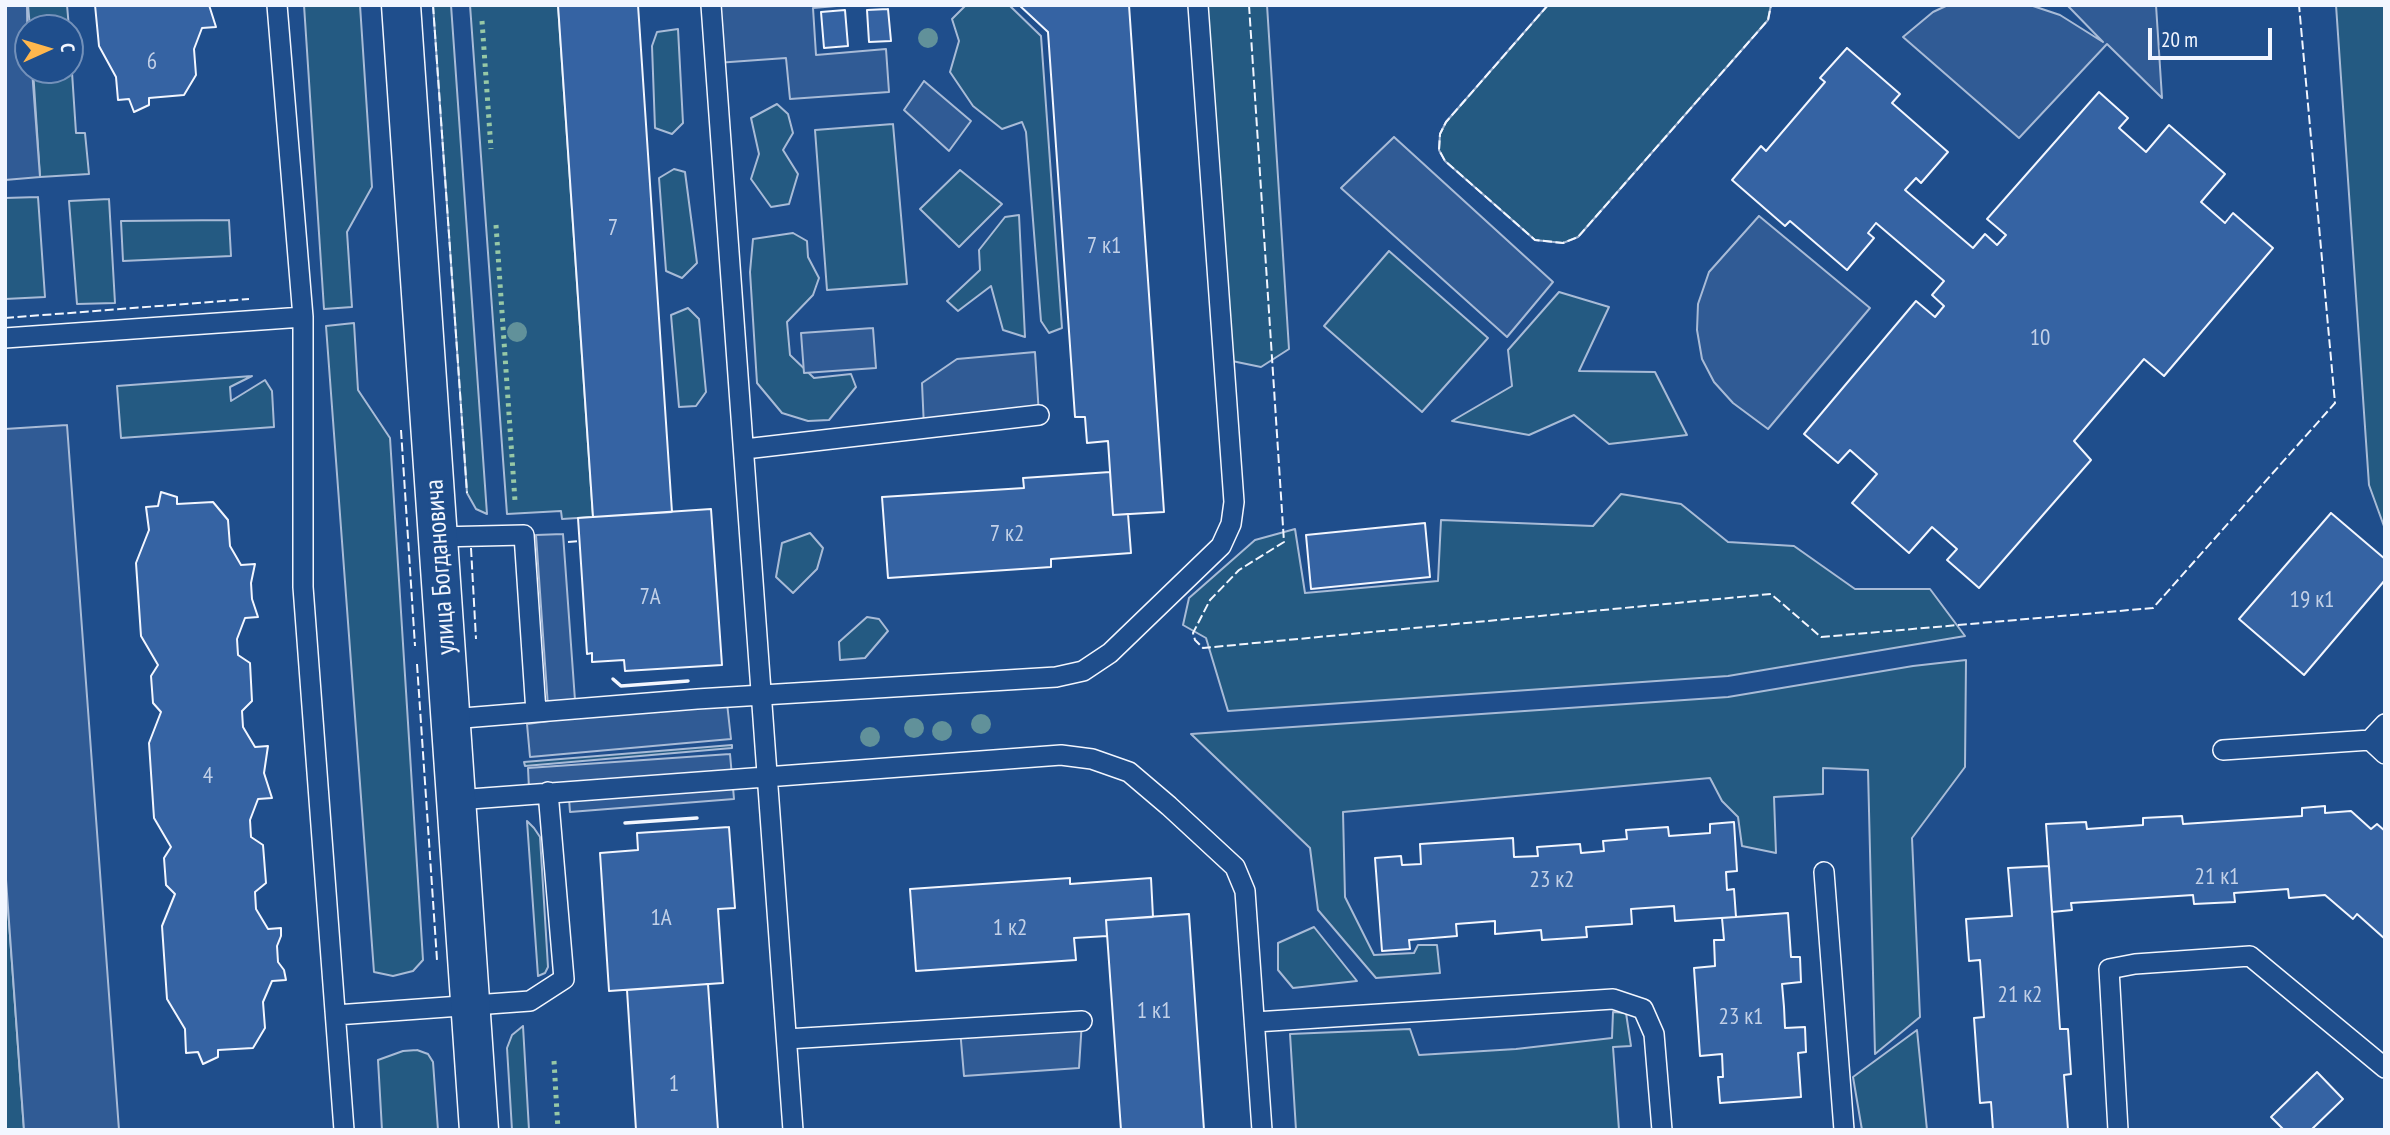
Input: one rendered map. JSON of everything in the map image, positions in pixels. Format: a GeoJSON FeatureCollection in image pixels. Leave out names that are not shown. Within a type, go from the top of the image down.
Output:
{"type":"FeatureCollection","features":[{"type":"Feature","properties":{"kind":"street","name":"улица Богдановича"},"geometry":{"type":"LineString","coordinates":[[401,5],[480,1130]]}},
{"type":"Feature","properties":{"kind":"lane"},"geometry":{"type":"LineString","coordinates":[[278,5],[303,317],[303,587],[344,1130]]}},
{"type":"Feature","properties":{"kind":"lane"},"geometry":{"type":"LineString","coordinates":[[711,5],[793,1130]]}},
{"type":"Feature","properties":{"kind":"lane"},"geometry":{"type":"LineString","coordinates":[[451,719],[762,695],[1056,677],[1083,671],[1110,653],[1221,546],[1231,524],[1234,502],[1198,5]]}},
{"type":"Feature","properties":{"kind":"lane"},"geometry":{"type":"LineString","coordinates":[[5,338],[303,317]]}},
{"type":"Feature","properties":{"kind":"lane"},"geometry":{"type":"LineString","coordinates":[[745,449],[1039,415]]}},
{"type":"Feature","properties":{"kind":"lane"},"geometry":{"type":"LineString","coordinates":[[438,537],[524,535],[536,712]]}},
{"type":"Feature","properties":{"kind":"lane"},"geometry":{"type":"LineString","coordinates":[[2223,750],[2377,747],[2385,724]]}},
{"type":"Feature","properties":{"kind":"lane"},"geometry":{"type":"LineString","coordinates":[[457,800],[1062,755],[1092,759],[1129,772],[1235,867],[1245,891],[1262,1130]]}},
{"type":"Feature","properties":{"kind":"lane"},"geometry":{"type":"LineString","coordinates":[[336,1016],[530,1001],[564,979],[548,792]]}},
{"type":"Feature","properties":{"kind":"lane"},"geometry":{"type":"LineString","coordinates":[[1824,872],[1844,1130]]}},
{"type":"Feature","properties":{"kind":"lane"},"geometry":{"type":"LineString","coordinates":[[2118,1130],[2109,968],[2249,956],[2385,1069]]}},
{"type":"Feature","properties":{"kind":"lane"},"geometry":{"type":"LineString","coordinates":[[1255,1022],[1613,999],[1643,1009],[1654,1034],[1662,1130]]}},
{"type":"Feature","properties":{"kind":"lane"},"geometry":{"type":"LineString","coordinates":[[787,1039],[1082,1021]]}},
{"type":"Feature","properties":{"kind":"shaded area"},"geometry":{"type":"Polygon","coordinates":[[[5,5],[27,5],[27,14],[14,14],[14,84],[33,84],[40,177],[5,180],[5,5]]]}},
{"type":"Feature","properties":{"kind":"shaded area"},"geometry":{"type":"Polygon","coordinates":[[[28,5],[67,5],[68,14],[29,14],[28,5]]]}},
{"type":"Feature","properties":{"kind":"shaded area"},"geometry":{"type":"Polygon","coordinates":[[[304,5],[360,5],[372,187],[347,232],[352,307],[324,309],[304,5]]]}},
{"type":"Feature","properties":{"kind":"shaded area"},"geometry":{"type":"Polygon","coordinates":[[[433,5],[451,5],[487,514],[476,509],[467,493],[433,5]]]}},
{"type":"Feature","properties":{"kind":"shaded area"},"geometry":{"type":"Polygon","coordinates":[[[470,5],[558,5],[593,517],[562,519],[561,511],[507,514],[470,5]]]}},
{"type":"Feature","properties":{"kind":"shaded area"},"geometry":{"type":"Polygon","coordinates":[[[711,5],[848,5],[813,8],[816,55],[886,49],[889,92],[790,99],[786,58],[716,63],[711,5]]]}},
{"type":"Feature","properties":{"kind":"shaded area"},"geometry":{"type":"Polygon","coordinates":[[[966,5],[1009,5],[1041,36],[1062,328],[1049,333],[1041,321],[1026,132],[1022,122],[1002,129],[973,106],[950,72],[959,41],[952,19],[966,5]]]}},
{"type":"Feature","properties":{"kind":"shaded area"},"geometry":{"type":"Polygon","coordinates":[[[1204,5],[1267,5],[1289,349],[1261,367],[1232,361],[1204,5]]]}},
{"type":"Feature","properties":{"kind":"shaded area"},"geometry":{"type":"Polygon","coordinates":[[[1548,5],[1771,5],[1768,20],[1578,237],[1563,243],[1535,240],[1445,161],[1439,150],[1440,134],[1446,122],[1548,5]]]}},
{"type":"Feature","properties":{"kind":"shaded area"},"geometry":{"type":"Polygon","coordinates":[[[1948,5],[2030,5],[2060,15],[2103,42],[2067,5],[2156,5],[2162,98],[2107,44],[2019,138],[1903,37],[1933,12],[1948,5]]]}},
{"type":"Feature","properties":{"kind":"shaded area"},"geometry":{"type":"Polygon","coordinates":[[[2336,5],[2385,5],[2385,529],[2369,485],[2336,5]]]}},
{"type":"Feature","properties":{"kind":"shaded area"},"geometry":{"type":"Polygon","coordinates":[[[678,29],[683,123],[672,134],[655,128],[652,46],[657,32],[678,29]]]}},
{"type":"Feature","properties":{"kind":"shaded area"},"geometry":{"type":"Polygon","coordinates":[[[924,81],[971,121],[949,151],[904,110],[924,81]]]}},
{"type":"Feature","properties":{"kind":"shaded area"},"geometry":{"type":"Polygon","coordinates":[[[34,84],[73,84],[76,133],[85,133],[89,174],[40,177],[34,84]]]}},
{"type":"Feature","properties":{"kind":"shaded area"},"geometry":{"type":"Polygon","coordinates":[[[777,104],[788,114],[793,133],[783,150],[798,174],[789,204],[771,207],[751,179],[759,154],[751,118],[777,104]]]}},
{"type":"Feature","properties":{"kind":"shaded area"},"geometry":{"type":"Polygon","coordinates":[[[893,124],[907,284],[827,290],[815,130],[893,124]]]}},
{"type":"Feature","properties":{"kind":"shaded area"},"geometry":{"type":"Polygon","coordinates":[[[1394,137],[1553,282],[1507,337],[1341,188],[1394,137]]]}},
{"type":"Feature","properties":{"kind":"shaded area"},"geometry":{"type":"Polygon","coordinates":[[[674,169],[685,172],[697,263],[682,278],[666,271],[659,178],[674,169]]]}},
{"type":"Feature","properties":{"kind":"shaded area"},"geometry":{"type":"Polygon","coordinates":[[[960,170],[1002,204],[959,247],[920,209],[960,170]]]}},
{"type":"Feature","properties":{"kind":"shaded area"},"geometry":{"type":"Polygon","coordinates":[[[38,197],[45,297],[5,299],[5,198],[38,197]]]}},
{"type":"Feature","properties":{"kind":"shaded area"},"geometry":{"type":"Polygon","coordinates":[[[109,199],[115,303],[77,304],[69,201],[109,199]]]}},
{"type":"Feature","properties":{"kind":"shaded area"},"geometry":{"type":"Polygon","coordinates":[[[1019,215],[1025,337],[1003,330],[991,286],[958,311],[947,301],[980,270],[979,250],[1005,217],[1019,215]]]}},
{"type":"Feature","properties":{"kind":"shaded area"},"geometry":{"type":"Polygon","coordinates":[[[1759,216],[1870,308],[1768,429],[1733,403],[1714,382],[1702,359],[1697,330],[1698,304],[1709,272],[1759,216]]]}},
{"type":"Feature","properties":{"kind":"shaded area"},"geometry":{"type":"Polygon","coordinates":[[[229,220],[231,256],[123,261],[121,221],[229,220]]]}},
{"type":"Feature","properties":{"kind":"shaded area"},"geometry":{"type":"Polygon","coordinates":[[[793,233],[807,241],[808,257],[819,278],[813,295],[787,322],[790,355],[814,378],[851,374],[856,387],[829,420],[808,421],[782,413],[757,383],[750,272],[753,239],[793,233]]]}},
{"type":"Feature","properties":{"kind":"shaded area"},"geometry":{"type":"Polygon","coordinates":[[[1389,251],[1488,338],[1422,412],[1324,326],[1389,251]]]}},
{"type":"Feature","properties":{"kind":"shaded area"},"geometry":{"type":"Polygon","coordinates":[[[1559,292],[1609,307],[1579,371],[1655,372],[1687,435],[1609,444],[1574,415],[1529,435],[1452,421],[1512,386],[1508,350],[1559,292]]]}},
{"type":"Feature","properties":{"kind":"shaded area"},"geometry":{"type":"Polygon","coordinates":[[[688,308],[699,319],[706,392],[696,406],[679,407],[671,315],[688,308]]]}},
{"type":"Feature","properties":{"kind":"shaded area"},"geometry":{"type":"Polygon","coordinates":[[[354,323],[358,390],[390,438],[423,960],[413,971],[393,976],[374,972],[326,326],[354,323]]]}},
{"type":"Feature","properties":{"kind":"shaded area"},"geometry":{"type":"Polygon","coordinates":[[[873,328],[876,368],[804,373],[801,333],[873,328]]]}},
{"type":"Feature","properties":{"kind":"shaded area"},"geometry":{"type":"Polygon","coordinates":[[[1035,352],[1039,415],[924,428],[922,383],[957,359],[1035,352]]]}},
{"type":"Feature","properties":{"kind":"shaded area"},"geometry":{"type":"Polygon","coordinates":[[[252,376],[230,387],[231,401],[265,380],[272,391],[274,427],[121,438],[117,386],[252,376]]]}},
{"type":"Feature","properties":{"kind":"shaded area"},"geometry":{"type":"Polygon","coordinates":[[[67,425],[119,1130],[24,1130],[5,866],[5,429],[67,425]]]}},
{"type":"Feature","properties":{"kind":"shaded area"},"geometry":{"type":"Polygon","coordinates":[[[1621,494],[1681,504],[1728,542],[1794,546],[1855,589],[1930,589],[1965,636],[1728,676],[1228,711],[1206,638],[1183,625],[1189,598],[1255,540],[1295,529],[1305,593],[1438,581],[1441,520],[1593,526],[1621,494]]]}},
{"type":"Feature","properties":{"kind":"shaded area"},"geometry":{"type":"Polygon","coordinates":[[[810,533],[823,548],[817,569],[793,593],[776,577],[782,543],[810,533]]]}},
{"type":"Feature","properties":{"kind":"shaded area"},"geometry":{"type":"Polygon","coordinates":[[[563,534],[576,714],[727,703],[731,739],[530,757],[527,724],[549,721],[536,535],[563,534]]]}},
{"type":"Feature","properties":{"kind":"shaded area"},"geometry":{"type":"Polygon","coordinates":[[[867,617],[879,619],[888,631],[865,658],[840,660],[839,642],[867,617]]]}},
{"type":"Feature","properties":{"kind":"shaded area"},"geometry":{"type":"Polygon","coordinates":[[[1966,660],[1965,767],[1912,838],[1920,1017],[1875,1054],[1868,770],[1823,768],[1823,794],[1774,797],[1776,853],[1742,846],[1738,817],[1722,801],[1710,778],[1343,812],[1345,897],[1374,955],[1414,953],[1418,945],[1437,945],[1440,973],[1376,978],[1318,910],[1310,848],[1191,734],[1728,697],[1913,666],[1966,660]]]}},
{"type":"Feature","properties":{"kind":"shaded area"},"geometry":{"type":"Polygon","coordinates":[[[732,745],[732,748],[525,766],[524,762],[732,745]]]}},
{"type":"Feature","properties":{"kind":"shaded area"},"geometry":{"type":"Polygon","coordinates":[[[730,754],[734,799],[570,812],[568,785],[529,789],[528,768],[730,754]]]}},
{"type":"Feature","properties":{"kind":"shaded area"},"geometry":{"type":"Polygon","coordinates":[[[527,821],[540,837],[548,967],[545,973],[538,976],[527,821]]]}},
{"type":"Feature","properties":{"kind":"shaded area"},"geometry":{"type":"Polygon","coordinates":[[[5,866],[24,1130],[5,1130],[5,866]]]}},
{"type":"Feature","properties":{"kind":"shaded area"},"geometry":{"type":"Polygon","coordinates":[[[1314,927],[1357,981],[1293,988],[1278,970],[1278,943],[1314,927]]]}},
{"type":"Feature","properties":{"kind":"shaded area"},"geometry":{"type":"Polygon","coordinates":[[[1613,1012],[1626,1013],[1631,1046],[1613,1047],[1619,1130],[1296,1130],[1290,1034],[1410,1029],[1419,1055],[1516,1049],[1612,1038],[1613,1012]]]}},
{"type":"Feature","properties":{"kind":"shaded area"},"geometry":{"type":"Polygon","coordinates":[[[1082,1021],[1079,1068],[964,1076],[960,1029],[1082,1021]]]}},
{"type":"Feature","properties":{"kind":"shaded area"},"geometry":{"type":"Polygon","coordinates":[[[523,1026],[529,1130],[512,1130],[507,1048],[512,1035],[523,1026]]]}},
{"type":"Feature","properties":{"kind":"shaded area"},"geometry":{"type":"Polygon","coordinates":[[[1917,1030],[1927,1130],[1862,1130],[1853,1077],[1917,1030]]]}},
{"type":"Feature","properties":{"kind":"shaded area"},"geometry":{"type":"Polygon","coordinates":[[[417,1050],[428,1054],[433,1062],[438,1130],[382,1130],[378,1060],[403,1051],[417,1050]]]}},
{"type":"Feature","properties":{"kind":"building"},"geometry":{"type":"Polygon","coordinates":[[[95,5],[209,5],[216,27],[202,28],[194,49],[196,75],[184,95],[149,98],[149,105],[134,112],[129,99],[118,100],[116,77],[99,46],[95,5]]]}},
{"type":"Feature","properties":{"kind":"building"},"geometry":{"type":"Polygon","coordinates":[[[558,5],[638,5],[672,512],[593,517],[558,5]]]}},
{"type":"Feature","properties":{"kind":"building"},"geometry":{"type":"Polygon","coordinates":[[[1019,5],[1129,5],[1164,512],[1113,515],[1108,441],[1087,443],[1085,417],[1075,417],[1048,32],[1019,5]]]}},
{"type":"Feature","properties":{"kind":"building"},"geometry":{"type":"Polygon","coordinates":[[[888,9],[891,41],[869,42],[867,10],[888,9]]]}},
{"type":"Feature","properties":{"kind":"building"},"geometry":{"type":"Polygon","coordinates":[[[845,10],[848,46],[824,48],[821,12],[845,10]]]}},
{"type":"Feature","properties":{"kind":"building"},"geometry":{"type":"Polygon","coordinates":[[[1847,48],[1900,94],[1892,103],[1948,152],[1921,183],[1916,178],[1905,190],[1973,248],[1985,234],[1997,245],[2006,235],[1987,219],[2099,92],[2128,118],[2119,128],[2146,152],[2169,125],[2225,174],[2201,202],[2225,223],[2233,213],[2273,248],[2164,376],[2144,359],[2074,441],[2091,460],[1979,588],[1947,560],[1957,549],[1932,527],[1909,553],[1852,503],[1877,474],[1850,450],[1838,463],[1804,434],[1916,301],[1935,317],[1944,306],[1932,295],[1944,281],[1876,223],[1868,233],[1874,238],[1847,270],[1790,221],[1785,226],[1732,180],[1761,146],[1766,151],[1825,82],[1820,78],[1847,48]]]}},
{"type":"Feature","properties":{"kind":"building"},"geometry":{"type":"Polygon","coordinates":[[[1110,472],[1113,515],[1128,514],[1131,553],[1051,559],[1051,567],[888,578],[882,497],[1024,488],[1023,478],[1110,472]]]}},
{"type":"Feature","properties":{"kind":"building"},"geometry":{"type":"Polygon","coordinates":[[[161,492],[177,497],[177,504],[213,502],[228,520],[230,546],[241,565],[255,564],[251,583],[252,599],[258,617],[245,618],[237,639],[238,655],[250,663],[252,701],[242,711],[243,727],[255,747],[268,746],[264,773],[272,798],[258,799],[250,820],[251,837],[263,845],[266,883],[255,892],[256,909],[268,929],[281,928],[277,946],[278,962],[284,970],[286,980],[272,981],[263,1002],[265,1028],[253,1048],[218,1050],[218,1057],[203,1064],[198,1052],[186,1053],[185,1029],[167,999],[162,926],[175,894],[166,885],[164,858],[171,847],[154,818],[149,743],[161,712],[153,703],[151,676],[158,665],[141,636],[136,563],[149,530],[146,507],[158,506],[161,492]]]}},
{"type":"Feature","properties":{"kind":"building"},"geometry":{"type":"Polygon","coordinates":[[[711,509],[722,665],[625,671],[624,660],[592,662],[592,653],[587,654],[578,518],[711,509]]]}},
{"type":"Feature","properties":{"kind":"building"},"geometry":{"type":"Polygon","coordinates":[[[2331,513],[2385,559],[2385,580],[2304,675],[2239,619],[2331,513]]]}},
{"type":"Feature","properties":{"kind":"building"},"geometry":{"type":"Polygon","coordinates":[[[1425,523],[1430,577],[1311,589],[1306,535],[1425,523]]]}},
{"type":"Feature","properties":{"kind":"building"},"geometry":{"type":"Polygon","coordinates":[[[2325,806],[2325,813],[2351,811],[2371,829],[2377,824],[2385,831],[2385,939],[2357,914],[2353,919],[2325,895],[2289,898],[2288,889],[2234,893],[2235,902],[2194,904],[2193,895],[2071,903],[2072,910],[2052,912],[2046,824],[2086,822],[2087,829],[2143,825],[2143,818],[2182,816],[2183,824],[2302,816],[2302,808],[2325,806]]]}},
{"type":"Feature","properties":{"kind":"building"},"geometry":{"type":"Polygon","coordinates":[[[1734,822],[1737,871],[1726,872],[1727,890],[1734,889],[1736,917],[1675,921],[1674,906],[1631,909],[1632,924],[1586,927],[1587,937],[1542,940],[1541,930],[1495,934],[1495,921],[1456,924],[1457,936],[1409,940],[1410,949],[1382,951],[1375,858],[1401,856],[1402,865],[1421,864],[1420,844],[1513,838],[1514,857],[1538,856],[1537,847],[1580,844],[1581,853],[1604,851],[1603,841],[1627,839],[1626,830],[1668,827],[1669,836],[1710,833],[1710,824],[1734,822]]]}},
{"type":"Feature","properties":{"kind":"building"},"geometry":{"type":"Polygon","coordinates":[[[729,827],[735,908],[718,909],[723,983],[609,991],[600,853],[638,850],[637,833],[729,827]]]}},
{"type":"Feature","properties":{"kind":"building"},"geometry":{"type":"Polygon","coordinates":[[[2049,866],[2060,1029],[2068,1029],[2071,1074],[2064,1075],[2068,1130],[1993,1130],[1991,1102],[1980,1103],[1974,1018],[1984,1017],[1980,960],[1969,961],[1966,919],[2012,916],[2008,868],[2049,866]]]}},
{"type":"Feature","properties":{"kind":"building"},"geometry":{"type":"Polygon","coordinates":[[[1070,878],[1070,884],[1151,878],[1153,917],[1106,920],[1107,936],[1074,938],[1076,960],[916,971],[910,889],[1070,878]]]}},
{"type":"Feature","properties":{"kind":"building"},"geometry":{"type":"Polygon","coordinates":[[[1788,913],[1791,957],[1800,957],[1801,982],[1782,984],[1785,1028],[1805,1027],[1806,1052],[1798,1053],[1801,1097],[1720,1103],[1718,1077],[1723,1077],[1722,1054],[1700,1056],[1694,968],[1715,966],[1714,940],[1724,940],[1722,918],[1788,913]]]}},
{"type":"Feature","properties":{"kind":"building"},"geometry":{"type":"Polygon","coordinates":[[[1189,914],[1204,1130],[1121,1130],[1106,920],[1189,914]]]}},
{"type":"Feature","properties":{"kind":"building"},"geometry":{"type":"Polygon","coordinates":[[[708,984],[718,1130],[636,1130],[627,990],[708,984]]]}},
{"type":"Feature","properties":{"kind":"building"},"geometry":{"type":"Polygon","coordinates":[[[2317,1072],[2343,1099],[2311,1130],[2284,1130],[2271,1117],[2317,1072]]]}},
{"type":"Feature","properties":{"kind":"hedge"},"geometry":{"type":"LineString","coordinates":[[482,21],[491,149]]}},
{"type":"Feature","properties":{"kind":"hedge"},"geometry":{"type":"LineString","coordinates":[[496,225],[515,501]]}},
{"type":"Feature","properties":{"kind":"hedge"},"geometry":{"type":"LineString","coordinates":[[554,1061],[558,1130]]}},
{"type":"Feature","properties":{"kind":"fence"},"geometry":{"type":"LineString","coordinates":[[433,5],[467,493]]}},
{"type":"Feature","properties":{"kind":"fence"},"geometry":{"type":"LineString","coordinates":[[1249,5],[1284,542],[1239,570],[1210,600],[1193,633],[1195,640],[1203,648],[1771,594],[1821,637],[2153,608],[2335,403],[2299,5]]}},
{"type":"Feature","properties":{"kind":"fence"},"geometry":{"type":"LineString","coordinates":[[1548,5],[1446,122],[1440,134],[1439,150],[1445,161],[1535,240],[1563,243],[1578,237],[1768,20],[1771,5]]}},
{"type":"Feature","properties":{"kind":"fence"},"geometry":{"type":"LineString","coordinates":[[5,318],[249,299]]}},
{"type":"Feature","properties":{"kind":"fence"},"geometry":{"type":"LineString","coordinates":[[401,430],[415,646]]}},
{"type":"Feature","properties":{"kind":"fence"},"geometry":{"type":"LineString","coordinates":[[568,542],[579,541]]}},
{"type":"Feature","properties":{"kind":"fence"},"geometry":{"type":"LineString","coordinates":[[471,548],[476,639]]}},
{"type":"Feature","properties":{"kind":"fence"},"geometry":{"type":"LineString","coordinates":[[417,664],[437,960]]}},
{"type":"Feature","properties":{"kind":"wall"},"geometry":{"type":"LineString","coordinates":[[613,679],[621,686],[688,681]]}},
{"type":"Feature","properties":{"kind":"wall"},"geometry":{"type":"LineString","coordinates":[[625,823],[697,818]]}}]}
